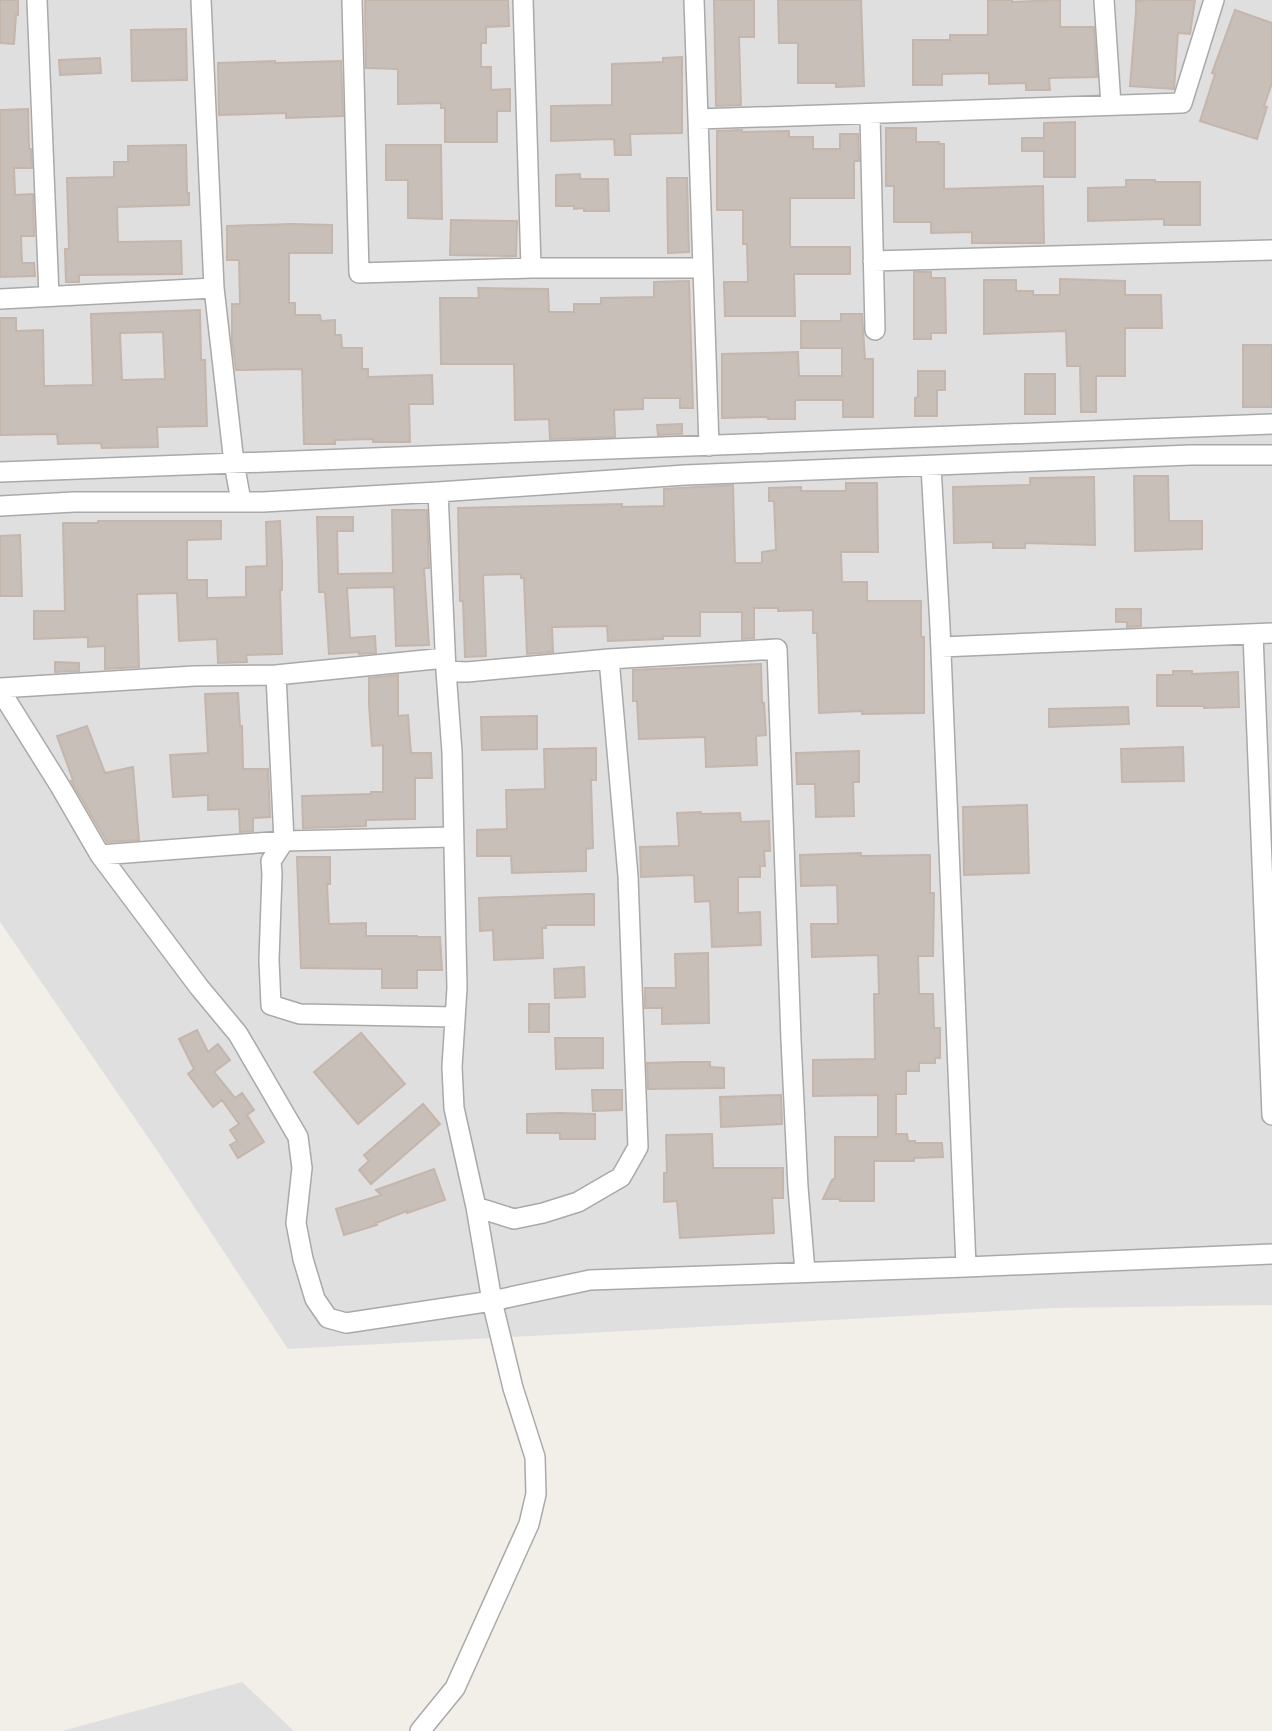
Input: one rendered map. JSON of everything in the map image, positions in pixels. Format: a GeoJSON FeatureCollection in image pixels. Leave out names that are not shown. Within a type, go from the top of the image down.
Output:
{"type":"FeatureCollection","features":[{"type":"Feature","properties":{"kind":"street"},"geometry":{"type":"LineString","coordinates":[[37,0],[49,296]]}},
{"type":"Feature","properties":{"kind":"street"},"geometry":{"type":"LineString","coordinates":[[201,0],[214,288],[234,463],[241,501]]}},
{"type":"Feature","properties":{"kind":"street"},"geometry":{"type":"LineString","coordinates":[[352,0],[359,273],[531,268],[703,268]]}},
{"type":"Feature","properties":{"kind":"street"},"geometry":{"type":"LineString","coordinates":[[523,0],[531,268]]}},
{"type":"Feature","properties":{"kind":"street"},"geometry":{"type":"LineString","coordinates":[[694,0],[703,268],[717,446],[730,473]]}},
{"type":"Feature","properties":{"kind":"street"},"geometry":{"type":"LineString","coordinates":[[1104,0],[1111,105]]}},
{"type":"Feature","properties":{"kind":"street"},"geometry":{"type":"LineString","coordinates":[[698,120],[1182,103],[1214,0]]}},
{"type":"Feature","properties":{"kind":"street"},"geometry":{"type":"LineString","coordinates":[[870,114],[875,330]]}},
{"type":"Feature","properties":{"kind":"street"},"geometry":{"type":"LineString","coordinates":[[873,261],[1272,250]]}},
{"type":"Feature","properties":{"kind":"street"},"geometry":{"type":"LineString","coordinates":[[0,299],[214,288]]}},
{"type":"Feature","properties":{"kind":"street"},"geometry":{"type":"LineString","coordinates":[[0,472],[1272,424]]}},
{"type":"Feature","properties":{"kind":"street"},"geometry":{"type":"LineString","coordinates":[[0,506],[74,502],[263,502],[685,475],[1191,455],[1272,455]]}},
{"type":"Feature","properties":{"kind":"street"},"geometry":{"type":"LineString","coordinates":[[931,466],[966,1267]]}},
{"type":"Feature","properties":{"kind":"street"},"geometry":{"type":"LineString","coordinates":[[73,469],[74,502]]}},
{"type":"Feature","properties":{"kind":"street"},"geometry":{"type":"LineString","coordinates":[[419,1731],[455,1688],[529,1524],[536,1494],[535,1457],[513,1388],[492,1301],[454,1108],[452,1067],[457,988],[452,752],[438,492]]}},
{"type":"Feature","properties":{"kind":"street"},"geometry":{"type":"LineString","coordinates":[[941,647],[1263,634],[1272,1115]]}},
{"type":"Feature","properties":{"kind":"street"},"geometry":{"type":"LineString","coordinates":[[805,1272],[791,1040],[777,649],[609,659],[467,672],[446,665],[194,676],[0,689],[100,855],[199,987],[238,1034],[298,1137],[302,1168],[296,1223],[315,1299],[328,1318],[346,1323],[492,1301],[590,1280],[966,1267],[1272,1254]]}},
{"type":"Feature","properties":{"kind":"street"},"geometry":{"type":"LineString","coordinates":[[475,1207],[514,1219],[578,1202],[621,1177],[638,1147],[628,876],[609,659]]}},
{"type":"Feature","properties":{"kind":"street"},"geometry":{"type":"LineString","coordinates":[[276,674],[284,841],[271,861],[271,1005],[300,1014],[454,1017]]}},
{"type":"Feature","properties":{"kind":"street"},"geometry":{"type":"LineString","coordinates":[[100,855],[284,841],[453,837]]}},
{"type":"Feature","properties":{"kind":"shaded area"},"geometry":{"type":"Polygon","coordinates":[[[0,0],[1272,0],[1272,1305],[1054,1308],[288,1349],[158,1152],[0,922],[0,0]]]}},
{"type":"Feature","properties":{"kind":"shaded area"},"geometry":{"type":"Polygon","coordinates":[[[242,1682],[294,1731],[62,1731],[242,1682]]]}},
{"type":"Feature","properties":{"kind":"building"},"geometry":{"type":"Polygon","coordinates":[[[0,0],[18,0],[14,44],[0,43],[0,0]]]}},
{"type":"Feature","properties":{"kind":"building"},"geometry":{"type":"Polygon","coordinates":[[[365,0],[508,0],[509,26],[486,27],[486,43],[481,43],[481,67],[491,67],[491,90],[510,89],[510,111],[497,111],[497,142],[445,142],[445,108],[441,108],[441,103],[398,104],[398,69],[366,68],[365,0]]]}},
{"type":"Feature","properties":{"kind":"building"},"geometry":{"type":"Polygon","coordinates":[[[714,0],[754,0],[754,37],[739,37],[741,105],[716,106],[714,0]]]}},
{"type":"Feature","properties":{"kind":"building"},"geometry":{"type":"Polygon","coordinates":[[[778,0],[861,0],[864,86],[836,87],[836,83],[798,83],[798,43],[779,43],[778,0]]]}},
{"type":"Feature","properties":{"kind":"building"},"geometry":{"type":"Polygon","coordinates":[[[988,0],[1060,0],[1060,27],[1094,27],[1097,77],[1049,78],[1050,90],[1026,90],[1026,83],[989,84],[989,73],[942,74],[942,85],[913,85],[913,40],[950,40],[950,35],[988,35],[988,0]]]}},
{"type":"Feature","properties":{"kind":"building"},"geometry":{"type":"Polygon","coordinates":[[[1195,0],[1190,34],[1178,33],[1174,89],[1130,86],[1136,1],[1195,0]]]}},
{"type":"Feature","properties":{"kind":"building"},"geometry":{"type":"Polygon","coordinates":[[[1235,10],[1272,23],[1272,83],[1257,139],[1200,121],[1215,74],[1212,73],[1235,10]]]}},
{"type":"Feature","properties":{"kind":"building"},"geometry":{"type":"Polygon","coordinates":[[[186,29],[187,80],[132,81],[131,30],[186,29]]]}},
{"type":"Feature","properties":{"kind":"building"},"geometry":{"type":"Polygon","coordinates":[[[682,57],[682,133],[630,134],[631,155],[615,155],[614,139],[551,141],[551,106],[612,105],[612,64],[663,62],[663,58],[682,57]]]}},
{"type":"Feature","properties":{"kind":"building"},"geometry":{"type":"Polygon","coordinates":[[[100,58],[101,73],[60,75],[59,60],[100,58]]]}},
{"type":"Feature","properties":{"kind":"building"},"geometry":{"type":"Polygon","coordinates":[[[341,61],[343,116],[286,118],[286,113],[219,115],[218,63],[341,61]]]}},
{"type":"Feature","properties":{"kind":"building"},"geometry":{"type":"Polygon","coordinates":[[[28,109],[32,168],[14,168],[15,195],[33,194],[34,236],[21,236],[22,263],[34,263],[35,276],[0,277],[0,110],[28,109]]]}},
{"type":"Feature","properties":{"kind":"building"},"geometry":{"type":"Polygon","coordinates":[[[1075,122],[1075,177],[1044,177],[1044,151],[1022,151],[1022,138],[1044,138],[1044,123],[1075,122]]]}},
{"type":"Feature","properties":{"kind":"building"},"geometry":{"type":"Polygon","coordinates":[[[886,128],[916,128],[916,142],[944,144],[944,189],[1043,186],[1044,243],[972,243],[972,232],[931,233],[931,222],[894,222],[894,186],[886,186],[886,128]]]}},
{"type":"Feature","properties":{"kind":"building"},"geometry":{"type":"Polygon","coordinates":[[[717,131],[789,131],[789,137],[813,137],[813,149],[840,149],[840,134],[858,134],[859,161],[854,161],[854,198],[790,198],[790,247],[850,247],[850,274],[794,274],[795,316],[725,316],[724,282],[748,282],[747,244],[743,244],[743,210],[717,210],[717,131]]]}},
{"type":"Feature","properties":{"kind":"building"},"geometry":{"type":"Polygon","coordinates":[[[186,145],[189,205],[117,207],[118,242],[181,241],[182,274],[79,275],[79,282],[66,282],[65,249],[69,249],[67,178],[114,177],[114,162],[128,162],[128,146],[186,145]]]}},
{"type":"Feature","properties":{"kind":"building"},"geometry":{"type":"Polygon","coordinates":[[[386,145],[441,145],[442,219],[408,218],[408,180],[386,180],[386,145]]]}},
{"type":"Feature","properties":{"kind":"building"},"geometry":{"type":"Polygon","coordinates":[[[580,174],[580,179],[608,179],[609,211],[584,211],[584,208],[574,209],[574,206],[556,206],[556,175],[580,174]]]}},
{"type":"Feature","properties":{"kind":"building"},"geometry":{"type":"Polygon","coordinates":[[[667,178],[687,178],[689,252],[668,253],[667,178]]]}},
{"type":"Feature","properties":{"kind":"building"},"geometry":{"type":"Polygon","coordinates":[[[1126,180],[1200,182],[1200,225],[1164,225],[1164,219],[1088,221],[1088,188],[1126,187],[1126,180]]]}},
{"type":"Feature","properties":{"kind":"building"},"geometry":{"type":"Polygon","coordinates":[[[451,220],[517,221],[516,256],[450,255],[451,220]]]}},
{"type":"Feature","properties":{"kind":"building"},"geometry":{"type":"Polygon","coordinates":[[[332,225],[332,253],[289,253],[289,303],[295,303],[295,315],[320,315],[321,321],[335,320],[335,335],[341,335],[342,348],[362,348],[362,369],[368,369],[368,377],[432,375],[433,404],[409,404],[410,442],[373,442],[373,439],[335,440],[335,444],[304,444],[302,369],[236,370],[232,341],[232,304],[240,304],[239,260],[227,260],[227,226],[332,225]]]}},
{"type":"Feature","properties":{"kind":"building"},"geometry":{"type":"Polygon","coordinates":[[[914,272],[931,272],[931,278],[945,278],[946,333],[931,333],[931,339],[914,339],[914,272]]]}},
{"type":"Feature","properties":{"kind":"building"},"geometry":{"type":"Polygon","coordinates":[[[1060,279],[1125,281],[1125,295],[1161,295],[1162,328],[1125,328],[1125,376],[1096,376],[1096,412],[1081,412],[1080,366],[1067,366],[1066,331],[984,334],[984,280],[1016,280],[1016,291],[1033,291],[1033,295],[1060,295],[1060,279]]]}},
{"type":"Feature","properties":{"kind":"building"},"geometry":{"type":"Polygon","coordinates":[[[689,281],[693,408],[680,408],[680,398],[643,398],[643,409],[614,410],[615,437],[550,439],[549,419],[515,420],[514,364],[441,364],[440,298],[479,298],[478,288],[548,289],[549,312],[574,312],[574,304],[601,304],[601,298],[654,297],[654,282],[689,281]]]}},
{"type":"Feature","properties":{"kind":"building"},"geometry":{"type":"Polygon","coordinates":[[[200,310],[207,426],[157,427],[158,447],[102,448],[101,443],[58,444],[57,434],[0,435],[0,318],[16,318],[16,331],[43,330],[44,386],[93,385],[91,314],[200,310]],[[163,332],[120,333],[122,380],[165,379],[163,332]]]}},
{"type":"Feature","properties":{"kind":"building"},"geometry":{"type":"Polygon","coordinates":[[[841,314],[862,314],[865,359],[873,359],[873,417],[843,417],[843,400],[795,400],[795,419],[722,418],[722,354],[798,352],[799,376],[842,376],[842,348],[801,348],[801,321],[841,321],[841,314]]]}},
{"type":"Feature","properties":{"kind":"building"},"geometry":{"type":"Polygon","coordinates":[[[1243,345],[1272,345],[1272,407],[1243,407],[1243,345]]]}},
{"type":"Feature","properties":{"kind":"building"},"geometry":{"type":"Polygon","coordinates":[[[918,371],[945,371],[945,390],[937,390],[937,416],[915,416],[918,371]]]}},
{"type":"Feature","properties":{"kind":"building"},"geometry":{"type":"Polygon","coordinates":[[[1025,374],[1055,374],[1055,414],[1025,414],[1025,374]]]}},
{"type":"Feature","properties":{"kind":"building"},"geometry":{"type":"Polygon","coordinates":[[[682,424],[682,434],[658,435],[657,425],[682,424]]]}},
{"type":"Feature","properties":{"kind":"building"},"geometry":{"type":"Polygon","coordinates":[[[1134,476],[1168,476],[1169,521],[1202,521],[1202,549],[1135,551],[1134,476]]]}},
{"type":"Feature","properties":{"kind":"building"},"geometry":{"type":"Polygon","coordinates":[[[1094,477],[1095,545],[1025,543],[1025,548],[993,548],[993,542],[954,543],[953,487],[1030,485],[1030,478],[1094,477]]]}},
{"type":"Feature","properties":{"kind":"building"},"geometry":{"type":"Polygon","coordinates":[[[846,483],[877,483],[878,552],[841,552],[842,582],[867,582],[867,601],[921,601],[924,713],[819,713],[817,633],[813,633],[813,610],[778,611],[778,608],[754,608],[754,638],[742,639],[742,612],[700,612],[700,636],[663,636],[663,639],[608,641],[607,626],[552,627],[553,652],[527,654],[524,578],[521,578],[521,574],[483,575],[486,656],[465,657],[463,601],[460,601],[458,508],[622,504],[622,507],[664,506],[664,489],[733,485],[735,563],[762,563],[762,552],[776,550],[774,501],[769,501],[769,488],[801,487],[801,491],[846,491],[846,483]]]}},
{"type":"Feature","properties":{"kind":"building"},"geometry":{"type":"Polygon","coordinates":[[[392,510],[427,510],[429,568],[424,568],[429,645],[396,646],[394,587],[347,588],[350,638],[375,636],[376,653],[329,654],[325,592],[319,592],[317,517],[353,517],[353,531],[337,531],[338,574],[393,573],[392,510]]]}},
{"type":"Feature","properties":{"kind":"building"},"geometry":{"type":"Polygon","coordinates":[[[221,521],[221,539],[187,540],[187,580],[207,580],[207,598],[246,597],[246,567],[267,566],[266,522],[280,521],[282,654],[246,655],[247,662],[218,663],[217,639],[179,641],[177,593],[137,594],[139,667],[105,669],[105,646],[88,647],[88,637],[34,639],[34,611],[65,611],[63,523],[221,521]]]}},
{"type":"Feature","properties":{"kind":"building"},"geometry":{"type":"Polygon","coordinates":[[[20,535],[22,596],[0,596],[0,536],[20,535]]]}},
{"type":"Feature","properties":{"kind":"building"},"geometry":{"type":"Polygon","coordinates":[[[1116,609],[1141,609],[1141,626],[1127,627],[1127,622],[1116,622],[1116,609]]]}},
{"type":"Feature","properties":{"kind":"building"},"geometry":{"type":"Polygon","coordinates":[[[55,662],[79,663],[79,671],[55,672],[55,662]]]}},
{"type":"Feature","properties":{"kind":"building"},"geometry":{"type":"Polygon","coordinates":[[[761,664],[766,735],[756,736],[757,765],[706,767],[705,737],[639,739],[637,701],[633,701],[633,670],[761,664]]]}},
{"type":"Feature","properties":{"kind":"building"},"geometry":{"type":"Polygon","coordinates":[[[1173,671],[1192,671],[1192,674],[1238,672],[1239,707],[1157,706],[1157,675],[1173,675],[1173,671]]]}},
{"type":"Feature","properties":{"kind":"building"},"geometry":{"type":"Polygon","coordinates":[[[398,675],[398,716],[408,715],[411,753],[431,753],[432,778],[415,778],[415,819],[366,820],[366,826],[303,828],[302,796],[383,792],[383,745],[372,746],[369,678],[398,675]]]}},
{"type":"Feature","properties":{"kind":"building"},"geometry":{"type":"Polygon","coordinates":[[[238,693],[243,769],[268,769],[270,817],[253,818],[253,831],[240,832],[239,809],[208,810],[208,795],[173,797],[170,755],[208,753],[205,694],[238,693]]]}},
{"type":"Feature","properties":{"kind":"building"},"geometry":{"type":"Polygon","coordinates":[[[1128,707],[1129,724],[1049,727],[1049,709],[1128,707]]]}},
{"type":"Feature","properties":{"kind":"building"},"geometry":{"type":"Polygon","coordinates":[[[537,716],[537,749],[482,750],[481,717],[537,716]]]}},
{"type":"Feature","properties":{"kind":"building"},"geometry":{"type":"Polygon","coordinates":[[[87,726],[105,773],[133,767],[139,840],[107,842],[71,781],[73,780],[57,736],[87,726]]]}},
{"type":"Feature","properties":{"kind":"building"},"geometry":{"type":"Polygon","coordinates":[[[1183,747],[1184,781],[1122,782],[1121,749],[1183,747]]]}},
{"type":"Feature","properties":{"kind":"building"},"geometry":{"type":"Polygon","coordinates":[[[596,748],[596,780],[591,780],[593,848],[586,849],[586,871],[512,873],[511,856],[477,856],[477,830],[507,829],[506,790],[545,789],[544,749],[596,748]]]}},
{"type":"Feature","properties":{"kind":"building"},"geometry":{"type":"Polygon","coordinates":[[[859,751],[859,782],[853,782],[854,816],[816,817],[815,784],[797,784],[796,753],[859,751]]]}},
{"type":"Feature","properties":{"kind":"building"},"geometry":{"type":"Polygon","coordinates":[[[1027,805],[1029,873],[964,875],[963,807],[1027,805]]]}},
{"type":"Feature","properties":{"kind":"building"},"geometry":{"type":"Polygon","coordinates":[[[677,813],[740,813],[741,822],[769,821],[770,851],[764,851],[765,866],[760,866],[760,877],[738,877],[738,913],[760,912],[761,945],[712,947],[710,901],[695,902],[694,875],[641,877],[640,847],[679,846],[677,813]]]}},
{"type":"Feature","properties":{"kind":"building"},"geometry":{"type":"Polygon","coordinates":[[[861,853],[861,856],[930,855],[930,893],[934,893],[933,956],[918,956],[919,994],[933,994],[934,1028],[940,1028],[940,1058],[935,1058],[935,1063],[919,1063],[919,1071],[906,1071],[906,1094],[896,1094],[896,1134],[907,1134],[908,1141],[915,1143],[942,1143],[943,1157],[914,1158],[914,1161],[874,1161],[874,1201],[840,1201],[823,1199],[835,1178],[835,1137],[878,1137],[878,1095],[813,1096],[813,1060],[875,1059],[874,994],[879,994],[878,955],[812,957],[811,924],[838,924],[837,885],[801,886],[800,855],[861,853]]]}},
{"type":"Feature","properties":{"kind":"building"},"geometry":{"type":"Polygon","coordinates":[[[297,857],[330,857],[330,884],[327,884],[329,924],[366,923],[366,936],[440,937],[442,970],[417,970],[417,988],[382,988],[382,969],[301,968],[297,857]]]}},
{"type":"Feature","properties":{"kind":"building"},"geometry":{"type":"Polygon","coordinates":[[[594,894],[594,925],[546,925],[546,928],[542,928],[543,958],[494,960],[493,930],[480,931],[479,898],[594,894]]]}},
{"type":"Feature","properties":{"kind":"building"},"geometry":{"type":"Polygon","coordinates":[[[708,953],[709,1023],[662,1024],[662,1008],[645,1008],[645,988],[676,988],[675,954],[708,953]]]}},
{"type":"Feature","properties":{"kind":"building"},"geometry":{"type":"Polygon","coordinates":[[[584,967],[585,997],[555,998],[554,969],[584,967]]]}},
{"type":"Feature","properties":{"kind":"building"},"geometry":{"type":"Polygon","coordinates":[[[529,1004],[549,1004],[549,1032],[529,1032],[529,1004]]]}},
{"type":"Feature","properties":{"kind":"building"},"geometry":{"type":"Polygon","coordinates":[[[197,1030],[208,1052],[218,1044],[230,1060],[214,1072],[235,1098],[242,1093],[254,1110],[247,1115],[264,1142],[238,1158],[230,1145],[237,1141],[230,1130],[239,1124],[222,1100],[213,1107],[188,1074],[194,1069],[179,1039],[197,1030]]]}},
{"type":"Feature","properties":{"kind":"building"},"geometry":{"type":"Polygon","coordinates":[[[361,1033],[405,1084],[358,1124],[314,1072],[361,1033]]]}},
{"type":"Feature","properties":{"kind":"building"},"geometry":{"type":"Polygon","coordinates":[[[555,1038],[603,1038],[603,1068],[556,1069],[555,1038]]]}},
{"type":"Feature","properties":{"kind":"building"},"geometry":{"type":"Polygon","coordinates":[[[710,1062],[710,1067],[724,1068],[724,1088],[648,1089],[647,1063],[710,1062]]]}},
{"type":"Feature","properties":{"kind":"building"},"geometry":{"type":"Polygon","coordinates":[[[592,1090],[622,1090],[622,1110],[593,1111],[592,1090]]]}},
{"type":"Feature","properties":{"kind":"building"},"geometry":{"type":"Polygon","coordinates":[[[781,1095],[782,1124],[721,1127],[720,1097],[781,1095]]]}},
{"type":"Feature","properties":{"kind":"building"},"geometry":{"type":"Polygon","coordinates":[[[423,1104],[440,1124],[371,1184],[359,1170],[369,1161],[364,1155],[423,1104]]]}},
{"type":"Feature","properties":{"kind":"building"},"geometry":{"type":"Polygon","coordinates":[[[527,1114],[595,1114],[595,1139],[560,1139],[560,1133],[527,1133],[527,1114]]]}},
{"type":"Feature","properties":{"kind":"building"},"geometry":{"type":"Polygon","coordinates":[[[712,1134],[713,1168],[783,1168],[783,1198],[772,1198],[774,1233],[680,1238],[677,1201],[664,1202],[664,1173],[667,1173],[666,1135],[712,1134]]]}},
{"type":"Feature","properties":{"kind":"building"},"geometry":{"type":"Polygon","coordinates":[[[434,1169],[445,1200],[344,1235],[336,1209],[381,1195],[376,1190],[434,1169]]]}}]}
